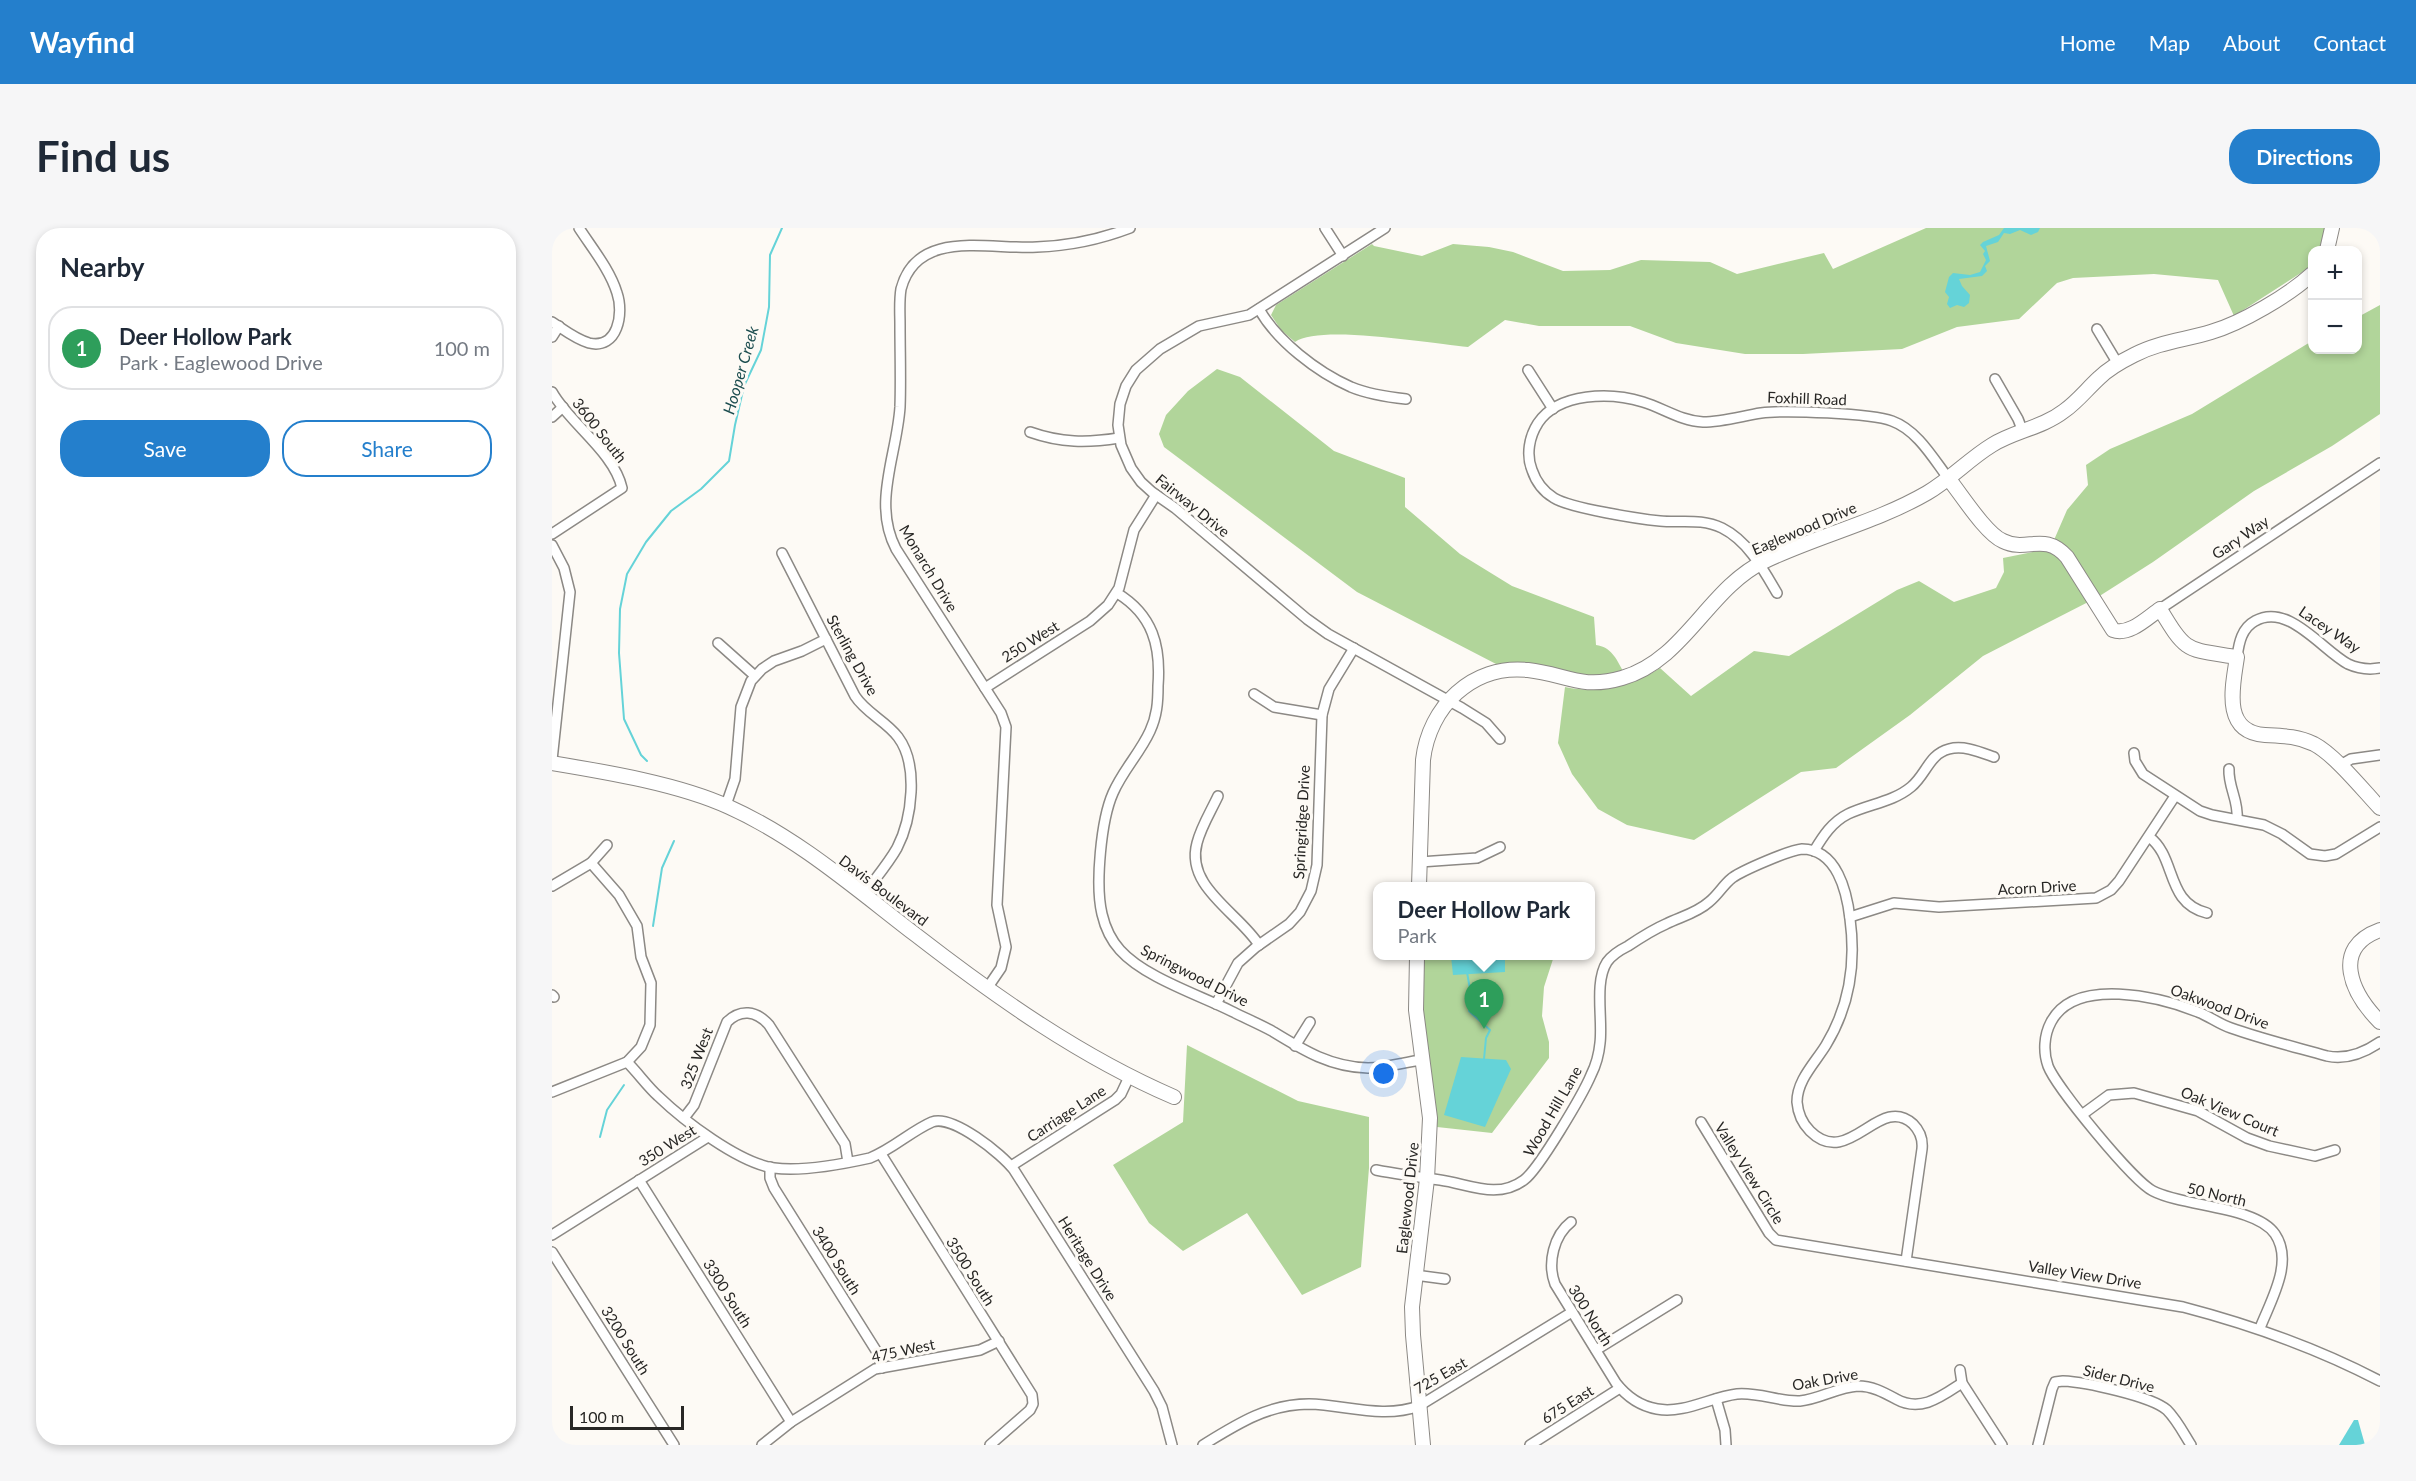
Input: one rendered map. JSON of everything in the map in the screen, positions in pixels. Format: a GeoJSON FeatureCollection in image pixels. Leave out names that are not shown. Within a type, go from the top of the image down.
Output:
{"type":"FeatureCollection","features":[{"type":"Feature","properties":{"kind":"main road"},"geometry":{"type":"LineString","coordinates":[[2328,246],[2332,228]]}},
{"type":"Feature","properties":{"kind":"main road","name":"Eaglewood Drive"},"geometry":{"type":"LineString","coordinates":[[1419,882],[1424,750],[1433,722],[1449,700],[1472,681],[1501,671],[1530,670],[1566,680],[1595,683],[1613,681],[1639,672],[1670,651],[1734,582],[1759,564],[1926,494],[1992,445],[2064,411],[2099,378],[2118,364],[2152,347],[2209,333],[2237,322],[2308,278]]}},
{"type":"Feature","properties":{"kind":"main road","name":"Foxhill Road"},"geometry":{"type":"LineString","coordinates":[[1948,478],[1998,538],[2014,544],[2038,542],[2049,543],[2059,548],[2067,557],[2109,625],[2116,631]]}},
{"type":"Feature","properties":{"kind":"main road"},"geometry":{"type":"LineString","coordinates":[[2160,609],[2179,639],[2189,648],[2200,652],[2237,657]]}},
{"type":"Feature","properties":{"kind":"main road","name":"Gary Way"},"geometry":{"type":"LineString","coordinates":[[2116,631],[2127,631],[2160,609]]}},
{"type":"Feature","properties":{"kind":"main road","name":"Lacey Way"},"geometry":{"type":"LineString","coordinates":[[2237,657],[2231,702],[2236,718],[2243,726],[2260,734],[2292,736],[2322,749],[2380,808]]}},
{"type":"Feature","properties":{"kind":"main road","name":"Davis Boulevard"},"geometry":{"type":"LineString","coordinates":[[552,761],[677,789],[726,805],[771,829],[864,894],[931,947],[1061,1037],[1129,1077],[1174,1097]]}},
{"type":"Feature","properties":{"kind":"main road"},"geometry":{"type":"LineString","coordinates":[[2380,930],[2357,944],[2351,955],[2349,967],[2353,982],[2380,1022]]}},
{"type":"Feature","properties":{"kind":"main road","name":"Eaglewood Drive"},"geometry":{"type":"LineString","coordinates":[[1417,960],[1416,1010],[1430,1118],[1427,1179],[1415,1275],[1413,1335],[1423,1445]]}},
{"type":"Feature","properties":{"kind":"street"},"geometry":{"type":"LineString","coordinates":[[552,337],[555,324],[590,343],[605,341],[618,327],[620,302],[610,278],[579,228]]}},
{"type":"Feature","properties":{"kind":"street","name":"Monarch Drive"},"geometry":{"type":"LineString","coordinates":[[988,987],[1001,968],[1006,947],[997,905],[1006,727],[1001,713],[896,549],[886,521],[886,492],[900,410],[900,292],[914,262],[940,245],[960,243],[1038,248],[1093,234],[1131,228]]}},
{"type":"Feature","properties":{"kind":"street"},"geometry":{"type":"LineString","coordinates":[[1325,228],[1343,256]]}},
{"type":"Feature","properties":{"kind":"street","name":"Fairway Drive"},"geometry":{"type":"LineString","coordinates":[[1385,228],[1259,309],[1242,317],[1199,326],[1147,358],[1136,370],[1122,395],[1118,418],[1119,438],[1131,468],[1141,482],[1317,627],[1449,700],[1486,723],[1500,739]]}},
{"type":"Feature","properties":{"kind":"street"},"geometry":{"type":"LineString","coordinates":[[1259,309],[1278,336],[1332,377],[1350,387],[1371,394],[1406,399]]}},
{"type":"Feature","properties":{"kind":"street"},"geometry":{"type":"LineString","coordinates":[[2097,329],[2118,364]]}},
{"type":"Feature","properties":{"kind":"street"},"geometry":{"type":"LineString","coordinates":[[1528,370],[1553,409],[1538,423],[1529,447],[1532,472],[1547,493],[1561,502],[1575,505],[1660,521],[1696,520],[1716,525],[1740,541],[1759,564],[1777,593]]}},
{"type":"Feature","properties":{"kind":"street"},"geometry":{"type":"LineString","coordinates":[[1995,379],[2023,432]]}},
{"type":"Feature","properties":{"kind":"street","name":"3600 South"},"geometry":{"type":"LineString","coordinates":[[552,392],[602,453],[622,488],[552,534]]}},
{"type":"Feature","properties":{"kind":"street","name":"Foxhill Road"},"geometry":{"type":"LineString","coordinates":[[1553,409],[1582,399],[1613,396],[1642,401],[1678,417],[1700,421],[1783,412],[1886,419],[1915,436],[1948,478]]}},
{"type":"Feature","properties":{"kind":"street"},"geometry":{"type":"LineString","coordinates":[[552,417],[563,407]]}},
{"type":"Feature","properties":{"kind":"street"},"geometry":{"type":"LineString","coordinates":[[1030,432],[1055,440],[1072,442],[1119,438]]}},
{"type":"Feature","properties":{"kind":"street","name":"Gary Way"},"geometry":{"type":"LineString","coordinates":[[2160,609],[2380,463]]}},
{"type":"Feature","properties":{"kind":"street"},"geometry":{"type":"LineString","coordinates":[[1116,593],[1131,538],[1156,495]]}},
{"type":"Feature","properties":{"kind":"street"},"geometry":{"type":"LineString","coordinates":[[552,545],[570,585],[552,761]]}},
{"type":"Feature","properties":{"kind":"street","name":"Sterling Drive"},"geometry":{"type":"LineString","coordinates":[[782,553],[858,701],[886,724],[900,740],[907,754],[912,775],[906,822],[900,842],[864,894]]}},
{"type":"Feature","properties":{"kind":"street","name":"250 West"},"geometry":{"type":"LineString","coordinates":[[985,688],[1090,621],[1104,610],[1116,593]]}},
{"type":"Feature","properties":{"kind":"street","name":"Springwood Drive"},"geometry":{"type":"LineString","coordinates":[[1116,593],[1134,606],[1149,625],[1158,650],[1160,666],[1157,707],[1153,725],[1119,780],[1107,813],[1102,843],[1100,894],[1102,912],[1115,944],[1134,963],[1265,1028],[1319,1059],[1347,1066],[1387,1067],[1422,1060]]}},
{"type":"Feature","properties":{"kind":"street","name":"Lacey Way"},"geometry":{"type":"LineString","coordinates":[[2237,657],[2242,635],[2249,625],[2260,619],[2277,617],[2294,623],[2351,665],[2364,669],[2380,668]]}},
{"type":"Feature","properties":{"kind":"street"},"geometry":{"type":"LineString","coordinates":[[726,805],[735,779],[741,707],[747,687],[755,676],[774,661],[826,639]]}},
{"type":"Feature","properties":{"kind":"street"},"geometry":{"type":"LineString","coordinates":[[718,643],[755,676]]}},
{"type":"Feature","properties":{"kind":"street","name":"Springridge Drive"},"geometry":{"type":"LineString","coordinates":[[1216,1004],[1238,963],[1259,945],[1278,934],[1295,918],[1308,898],[1315,879],[1322,714],[1329,689],[1354,648]]}},
{"type":"Feature","properties":{"kind":"street"},"geometry":{"type":"LineString","coordinates":[[552,667],[563,668]]}},
{"type":"Feature","properties":{"kind":"street"},"geometry":{"type":"LineString","coordinates":[[1254,694],[1274,707],[1322,714]]}},
{"type":"Feature","properties":{"kind":"street"},"geometry":{"type":"LineString","coordinates":[[1906,1261],[1923,1149],[1918,1130],[1905,1119],[1890,1116],[1850,1140],[1830,1142],[1818,1138],[1809,1130],[1801,1119],[1797,1107],[1798,1092],[1802,1081],[1833,1034],[1846,998],[1852,964],[1850,917],[1836,869],[1828,859],[1814,851],[1826,833],[1840,819],[1850,813],[1898,796],[1909,789],[1934,758],[1943,751],[1965,748],[1994,757]]}},
{"type":"Feature","properties":{"kind":"street"},"geometry":{"type":"LineString","coordinates":[[2134,753],[2135,761],[2143,774],[2175,796],[2206,813],[2270,827],[2306,852],[2320,856],[2330,855],[2343,850],[2380,827]]}},
{"type":"Feature","properties":{"kind":"street"},"geometry":{"type":"LineString","coordinates":[[2339,766],[2351,759],[2380,755]]}},
{"type":"Feature","properties":{"kind":"street"},"geometry":{"type":"LineString","coordinates":[[2229,769],[2230,784],[2238,805],[2237,819]]}},
{"type":"Feature","properties":{"kind":"street"},"geometry":{"type":"LineString","coordinates":[[1218,796],[1197,841],[1197,867],[1206,886],[1251,933],[1259,945]]}},
{"type":"Feature","properties":{"kind":"street","name":"Acorn Drive"},"geometry":{"type":"LineString","coordinates":[[1850,917],[1894,903],[1939,907],[2096,898],[2111,890],[2119,881],[2175,796]]}},
{"type":"Feature","properties":{"kind":"street"},"geometry":{"type":"LineString","coordinates":[[2149,837],[2157,844],[2182,897],[2189,906],[2207,913]]}},
{"type":"Feature","properties":{"kind":"street"},"geometry":{"type":"LineString","coordinates":[[552,886],[591,863],[607,845]]}},
{"type":"Feature","properties":{"kind":"street"},"geometry":{"type":"LineString","coordinates":[[1420,862],[1477,858],[1500,847]]}},
{"type":"Feature","properties":{"kind":"street","name":"Wood Hill Lane"},"geometry":{"type":"LineString","coordinates":[[1376,1170],[1497,1191],[1517,1185],[1528,1176],[1588,1082],[1595,1066],[1600,1040],[1601,977],[1611,957],[1661,926],[1702,908],[1736,876],[1794,851],[1814,851]]}},
{"type":"Feature","properties":{"kind":"street"},"geometry":{"type":"LineString","coordinates":[[552,1092],[627,1062],[637,1053],[647,1033],[651,1016],[651,983],[641,957],[637,926],[619,895],[591,863]]}},
{"type":"Feature","properties":{"kind":"street","name":"Oakwood Drive"},"geometry":{"type":"LineString","coordinates":[[2083,1114],[2052,1074],[2047,1064],[2045,1046],[2048,1029],[2055,1015],[2065,1006],[2088,995],[2155,999],[2198,1012],[2236,1030],[2327,1056],[2356,1055],[2380,1042]]}},
{"type":"Feature","properties":{"kind":"street","name":"325 West"},"geometry":{"type":"LineString","coordinates":[[684,1118],[694,1106],[725,1025],[739,1014],[747,1012],[755,1014],[769,1025],[845,1144],[848,1162]]}},
{"type":"Feature","properties":{"kind":"street"},"geometry":{"type":"LineString","coordinates":[[1295,1046],[1310,1022]]}},
{"type":"Feature","properties":{"kind":"street"},"geometry":{"type":"LineString","coordinates":[[627,1062],[657,1095],[708,1137]]}},
{"type":"Feature","properties":{"kind":"street","name":"Carriage Lane"},"geometry":{"type":"LineString","coordinates":[[1011,1166],[1115,1100],[1121,1094],[1129,1077]]}},
{"type":"Feature","properties":{"kind":"street","name":"Oak View Court"},"geometry":{"type":"LineString","coordinates":[[2083,1114],[2109,1095],[2134,1093],[2198,1111],[2262,1144],[2315,1156],[2336,1150]]}},
{"type":"Feature","properties":{"kind":"street","name":"50 North"},"geometry":{"type":"LineString","coordinates":[[2083,1114],[2131,1173],[2148,1188],[2174,1199],[2255,1218],[2273,1231],[2280,1244],[2282,1266],[2260,1328]]}},
{"type":"Feature","properties":{"kind":"street","name":"350 West"},"geometry":{"type":"LineString","coordinates":[[552,1234],[708,1137],[770,1167],[786,1169],[848,1162],[881,1154],[925,1126],[939,1120]]}},
{"type":"Feature","properties":{"kind":"street","name":"Heritage Drive"},"geometry":{"type":"LineString","coordinates":[[939,1120],[949,1122],[990,1146],[1011,1166],[1157,1396],[1172,1445]]}},
{"type":"Feature","properties":{"kind":"street","name":"Valley View Circle"},"geometry":{"type":"LineString","coordinates":[[1701,1122],[1774,1239]]}},
{"type":"Feature","properties":{"kind":"street","name":"3500 South"},"geometry":{"type":"LineString","coordinates":[[881,1154],[1030,1392],[1033,1404],[1028,1412],[990,1445]]}},
{"type":"Feature","properties":{"kind":"street","name":"3400 South"},"geometry":{"type":"LineString","coordinates":[[770,1167],[770,1178],[774,1188],[877,1352],[882,1368]]}},
{"type":"Feature","properties":{"kind":"street","name":"3300 South"},"geometry":{"type":"LineString","coordinates":[[639,1180],[791,1422]]}},
{"type":"Feature","properties":{"kind":"street","name":"300 North"},"geometry":{"type":"LineString","coordinates":[[1571,1222],[1558,1238],[1552,1273],[1555,1284],[1620,1388]]}},
{"type":"Feature","properties":{"kind":"street","name":"Valley View Drive"},"geometry":{"type":"LineString","coordinates":[[1774,1239],[2146,1299],[2183,1307],[2260,1328],[2308,1347],[2380,1381]]}},
{"type":"Feature","properties":{"kind":"street","name":"3200 South"},"geometry":{"type":"LineString","coordinates":[[552,1252],[674,1445]]}},
{"type":"Feature","properties":{"kind":"street"},"geometry":{"type":"LineString","coordinates":[[1415,1275],[1445,1279]]}},
{"type":"Feature","properties":{"kind":"street"},"geometry":{"type":"LineString","coordinates":[[1596,1350],[1677,1300]]}},
{"type":"Feature","properties":{"kind":"street","name":"725 East"},"geometry":{"type":"LineString","coordinates":[[1203,1445],[1239,1422],[1258,1413],[1284,1406],[1316,1404],[1355,1410],[1385,1411],[1419,1406],[1572,1312]]}},
{"type":"Feature","properties":{"kind":"street","name":"475 West"},"geometry":{"type":"LineString","coordinates":[[762,1445],[791,1422],[872,1370],[980,1350],[999,1341]]}},
{"type":"Feature","properties":{"kind":"street"},"geometry":{"type":"LineString","coordinates":[[1960,1370],[1962,1383],[2002,1445]]}},
{"type":"Feature","properties":{"kind":"street","name":"Sider Drive"},"geometry":{"type":"LineString","coordinates":[[2038,1445],[2055,1382],[2067,1381],[2151,1400],[2171,1415],[2191,1445]]}},
{"type":"Feature","properties":{"kind":"street","name":"Oak Drive"},"geometry":{"type":"LineString","coordinates":[[1620,1388],[1631,1399],[1663,1410],[1741,1394],[1799,1401],[1824,1397],[1856,1386],[1875,1388],[1900,1401],[1917,1404],[1935,1400],[1962,1383]]}},
{"type":"Feature","properties":{"kind":"street","name":"675 East"},"geometry":{"type":"LineString","coordinates":[[1530,1445],[1620,1388]]}},
{"type":"Feature","properties":{"kind":"street"},"geometry":{"type":"LineString","coordinates":[[1716,1399],[1724,1423],[1726,1445]]}},
{"type":"Feature","properties":{"kind":"green space"},"geometry":{"type":"Polygon","coordinates":[[[1926,228],[2325,228],[2320,246],[2308,246],[2307,269],[2234,316],[2218,280],[2154,274],[2073,278],[2057,283],[2019,319],[1957,327],[1902,349],[1803,354],[1745,354],[1676,343],[1630,326],[1539,326],[1505,320],[1468,347],[1351,335],[1308,337],[1295,342],[1281,330],[1271,315],[1276,305],[1372,244],[1422,256],[1453,244],[1489,247],[1513,252],[1563,271],[1610,270],[1641,260],[1710,262],[1737,274],[1824,253],[1833,269],[1926,228]]]}},
{"type":"Feature","properties":{"kind":"green space"},"geometry":{"type":"Polygon","coordinates":[[[2380,305],[2380,414],[2332,446],[2254,491],[2153,562],[2098,597],[1983,656],[1910,715],[1836,768],[1801,772],[1694,840],[1627,825],[1598,809],[1572,774],[1558,743],[1565,687],[1590,690],[1614,687],[1638,680],[1660,668],[1691,696],[1754,651],[1789,656],[1897,590],[1919,581],[1954,602],[1996,588],[2004,572],[2003,558],[2038,551],[2054,540],[2067,510],[2088,485],[2086,465],[2110,449],[2192,414],[2308,343],[2308,354],[2362,354],[2362,315],[2380,305]]]}},
{"type":"Feature","properties":{"kind":"green space"},"geometry":{"type":"Polygon","coordinates":[[[1217,369],[1240,377],[1334,451],[1405,478],[1405,507],[1460,554],[1512,586],[1594,617],[1596,645],[1606,648],[1623,671],[1586,676],[1531,664],[1498,665],[1357,592],[1164,447],[1159,434],[1166,415],[1188,391],[1217,369]]]}},
{"type":"Feature","properties":{"kind":"green space"},"geometry":{"type":"Polygon","coordinates":[[[1422,960],[1553,960],[1544,987],[1542,1016],[1549,1042],[1549,1058],[1492,1133],[1437,1127],[1420,991],[1422,960]]]}},
{"type":"Feature","properties":{"kind":"green space"},"geometry":{"type":"Polygon","coordinates":[[[1187,1045],[1298,1101],[1369,1117],[1369,1168],[1361,1267],[1302,1295],[1247,1213],[1183,1251],[1149,1223],[1113,1165],[1183,1122],[1187,1045]]]}},
{"type":"Feature","properties":{"kind":"water"},"geometry":{"type":"Polygon","coordinates":[[[2004,228],[2040,228],[2038,232],[2031,235],[2020,230],[2010,234],[2004,233],[1998,242],[1986,246],[1990,261],[1985,266],[1987,271],[1982,276],[1959,279],[1970,295],[1969,303],[1964,307],[1957,305],[1950,308],[1947,304],[1949,297],[1945,292],[1949,277],[1953,273],[1970,275],[1980,272],[1986,260],[1983,254],[1985,251],[1980,245],[1999,235],[2004,228]]]}},
{"type":"Feature","properties":{"kind":"water"},"geometry":{"type":"Polygon","coordinates":[[[1451,960],[1505,960],[1505,972],[1453,975],[1451,960]]]}},
{"type":"Feature","properties":{"kind":"water"},"geometry":{"type":"Polygon","coordinates":[[[1461,1057],[1506,1060],[1511,1069],[1485,1127],[1444,1115],[1461,1057]]]}},
{"type":"Feature","properties":{"kind":"water"},"geometry":{"type":"Polygon","coordinates":[[[2354,1420],[2358,1420],[2365,1445],[2339,1445],[2354,1420]]]}},
{"type":"Feature","properties":{"kind":"waterway","name":"Hooper Creek"},"geometry":{"type":"LineString","coordinates":[[647,761],[641,755],[624,719],[619,653],[620,609],[627,574],[646,542],[671,511],[701,489],[729,461],[744,386],[761,350],[769,307],[770,255],[782,228]]}},
{"type":"Feature","properties":{"kind":"waterway","name":"Hooper Creek"},"geometry":{"type":"LineString","coordinates":[[653,926],[662,868],[674,841]]}},
{"type":"Feature","properties":{"kind":"waterway"},"geometry":{"type":"LineString","coordinates":[[1467,972],[1472,1001],[1469,1011],[1490,1030],[1486,1038],[1484,1059]]}},
{"type":"Feature","properties":{"kind":"waterway","name":"Hooper Creek"},"geometry":{"type":"LineString","coordinates":[[600,1137],[607,1110],[624,1085]]}},
{"type":"Feature","properties":{"kind":"place","name":"Deer Hollow Park"},"geometry":{"type":"Point","coordinates":[1484,1029]}}]}
